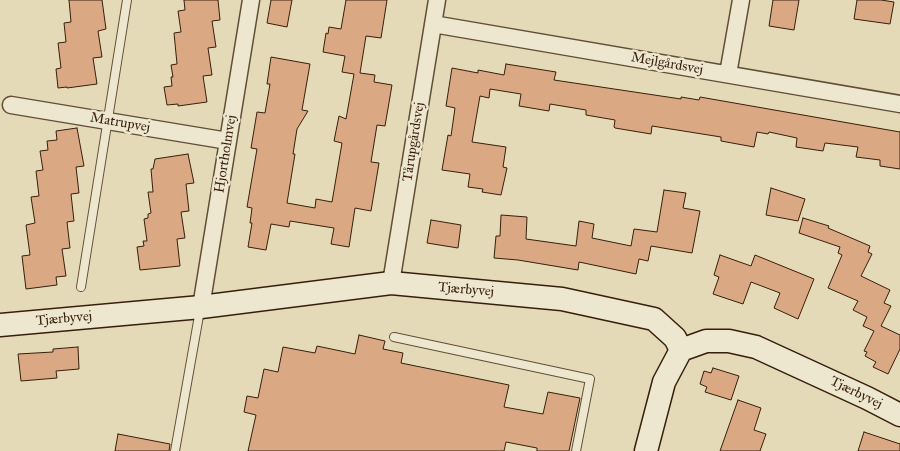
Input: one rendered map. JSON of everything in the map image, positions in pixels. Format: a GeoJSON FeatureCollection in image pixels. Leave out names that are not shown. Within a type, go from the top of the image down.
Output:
{"type":"FeatureCollection","features":[{"type":"Feature","properties":{"kind":"street","name":"Hjortholmvej"},"geometry":{"type":"LineString","coordinates":[[201,307],[251,0]]}},
{"type":"Feature","properties":{"kind":"street","name":"Tårupgårdsvej"},"geometry":{"type":"LineString","coordinates":[[391,283],[437,0]]}},
{"type":"Feature","properties":{"kind":"street"},"geometry":{"type":"LineString","coordinates":[[728,74],[741,0]]}},
{"type":"Feature","properties":{"kind":"street","name":"Mejlgårdsvej"},"geometry":{"type":"LineString","coordinates":[[433,24],[900,104]]}},
{"type":"Feature","properties":{"kind":"street","name":"Matrupvej"},"geometry":{"type":"LineString","coordinates":[[12,105],[228,142]]}},
{"type":"Feature","properties":{"kind":"street","name":"Tjærbyvej"},"geometry":{"type":"LineString","coordinates":[[0,325],[201,307],[391,283],[562,299],[654,319],[675,338],[681,350],[706,341],[729,341],[756,347],[900,415]]}},
{"type":"Feature","properties":{"kind":"street"},"geometry":{"type":"LineString","coordinates":[[646,451],[664,382],[681,350]]}},
{"type":"Feature","properties":{"kind":"lane"},"geometry":{"type":"LineString","coordinates":[[81,287],[128,0]]}},
{"type":"Feature","properties":{"kind":"lane"},"geometry":{"type":"LineString","coordinates":[[175,451],[201,307]]}},
{"type":"Feature","properties":{"kind":"lane"},"geometry":{"type":"LineString","coordinates":[[394,337],[590,379],[576,451]]}},
{"type":"Feature","properties":{"kind":"building"},"geometry":{"type":"Polygon","coordinates":[[[69,0],[102,0],[106,29],[98,31],[102,57],[93,58],[97,84],[58,88],[56,69],[61,68],[58,43],[66,42],[64,23],[71,22],[69,0]]]}},
{"type":"Feature","properties":{"kind":"building"},"geometry":{"type":"Polygon","coordinates":[[[184,0],[218,0],[220,20],[212,21],[216,47],[208,48],[212,75],[203,76],[207,102],[178,106],[178,104],[167,105],[164,87],[172,86],[171,65],[177,64],[174,33],[181,32],[178,11],[185,10],[184,0]]]}},
{"type":"Feature","properties":{"kind":"building"},"geometry":{"type":"Polygon","coordinates":[[[271,0],[292,0],[287,27],[267,23],[271,0]]]}},
{"type":"Feature","properties":{"kind":"building"},"geometry":{"type":"Polygon","coordinates":[[[346,0],[387,0],[381,38],[366,36],[360,73],[375,75],[374,82],[392,85],[385,126],[377,125],[371,162],[379,163],[371,211],[355,208],[349,247],[331,244],[334,228],[290,221],[289,227],[271,224],[266,250],[248,247],[252,223],[250,223],[252,208],[247,207],[257,149],[251,148],[257,112],[265,113],[270,84],[267,84],[271,57],[310,64],[302,110],[308,111],[297,129],[287,203],[315,208],[316,199],[332,202],[342,143],[334,141],[339,116],[346,119],[354,74],[342,72],[345,56],[323,52],[326,33],[328,34],[329,27],[341,29],[346,0]]]}},
{"type":"Feature","properties":{"kind":"building"},"geometry":{"type":"Polygon","coordinates":[[[773,0],[799,0],[794,30],[769,26],[773,0]]]}},
{"type":"Feature","properties":{"kind":"building"},"geometry":{"type":"Polygon","coordinates":[[[857,0],[894,2],[890,24],[854,19],[857,0]]]}},
{"type":"Feature","properties":{"kind":"building"},"geometry":{"type":"Polygon","coordinates":[[[506,64],[556,72],[554,80],[681,99],[681,97],[699,100],[700,97],[900,132],[900,169],[880,166],[880,160],[856,157],[858,147],[825,143],[823,151],[796,147],[797,138],[769,132],[768,134],[757,132],[754,147],[721,141],[721,137],[652,126],[651,134],[615,128],[615,120],[586,115],[586,110],[550,104],[549,111],[519,106],[521,94],[490,89],[489,98],[480,96],[472,142],[506,147],[503,167],[507,168],[501,195],[482,192],[483,189],[468,187],[470,174],[442,170],[448,135],[451,136],[455,108],[446,106],[452,68],[504,75],[506,64]]]}},
{"type":"Feature","properties":{"kind":"building"},"geometry":{"type":"Polygon","coordinates":[[[77,128],[84,166],[76,167],[79,193],[71,194],[74,221],[67,222],[70,248],[62,249],[66,276],[56,277],[57,285],[26,289],[22,256],[30,255],[26,225],[35,223],[31,197],[39,196],[36,171],[43,170],[40,151],[48,150],[47,141],[57,140],[56,131],[77,128]]]}},
{"type":"Feature","properties":{"kind":"building"},"geometry":{"type":"Polygon","coordinates":[[[188,154],[194,183],[186,184],[189,211],[181,212],[185,238],[177,239],[180,266],[140,270],[137,247],[144,246],[143,241],[147,241],[144,219],[148,218],[148,214],[151,213],[148,192],[153,192],[151,169],[153,169],[155,159],[188,154]]]}},
{"type":"Feature","properties":{"kind":"building"},"geometry":{"type":"Polygon","coordinates":[[[771,188],[805,199],[798,221],[766,215],[771,188]]]}},
{"type":"Feature","properties":{"kind":"building"},"geometry":{"type":"Polygon","coordinates":[[[664,190],[686,193],[683,208],[700,211],[692,253],[651,246],[648,261],[639,259],[636,274],[579,262],[578,270],[494,258],[496,236],[500,236],[501,215],[527,217],[526,239],[576,246],[579,221],[594,224],[592,238],[631,246],[634,229],[657,232],[664,190]]]}},
{"type":"Feature","properties":{"kind":"building"},"geometry":{"type":"Polygon","coordinates":[[[803,218],[829,226],[828,228],[870,246],[868,252],[872,254],[861,276],[890,290],[884,303],[891,306],[881,326],[900,335],[900,349],[888,374],[873,367],[876,362],[865,356],[867,352],[864,351],[874,331],[863,326],[867,317],[853,310],[858,301],[828,288],[842,255],[838,253],[840,247],[799,233],[803,218]]]}},
{"type":"Feature","properties":{"kind":"building"},"geometry":{"type":"Polygon","coordinates":[[[431,220],[461,225],[458,248],[427,243],[431,220]]]}},
{"type":"Feature","properties":{"kind":"building"},"geometry":{"type":"Polygon","coordinates":[[[720,255],[751,266],[755,255],[814,279],[798,319],[774,308],[780,293],[751,282],[743,304],[713,294],[719,277],[714,275],[720,255]]]}},
{"type":"Feature","properties":{"kind":"building"},"geometry":{"type":"Polygon","coordinates":[[[359,335],[385,341],[383,349],[403,353],[401,363],[509,385],[504,407],[543,414],[548,392],[580,398],[569,451],[537,451],[537,448],[506,442],[504,451],[248,451],[256,415],[244,412],[247,396],[258,398],[264,369],[278,372],[283,347],[315,353],[317,346],[355,354],[359,335]]]}},
{"type":"Feature","properties":{"kind":"building"},"geometry":{"type":"Polygon","coordinates":[[[78,347],[79,369],[56,371],[57,378],[21,381],[18,354],[53,352],[53,349],[78,347]]]}},
{"type":"Feature","properties":{"kind":"building"},"geometry":{"type":"Polygon","coordinates":[[[713,368],[739,376],[731,400],[705,392],[707,387],[700,384],[704,371],[711,373],[713,368]]]}},
{"type":"Feature","properties":{"kind":"building"},"geometry":{"type":"Polygon","coordinates":[[[738,400],[761,408],[754,430],[766,434],[760,451],[720,451],[738,400]]]}},
{"type":"Feature","properties":{"kind":"building"},"geometry":{"type":"Polygon","coordinates":[[[864,432],[900,444],[900,451],[858,451],[864,432]]]}},
{"type":"Feature","properties":{"kind":"building"},"geometry":{"type":"Polygon","coordinates":[[[118,434],[170,444],[169,451],[115,451],[118,434]]]}}]}
